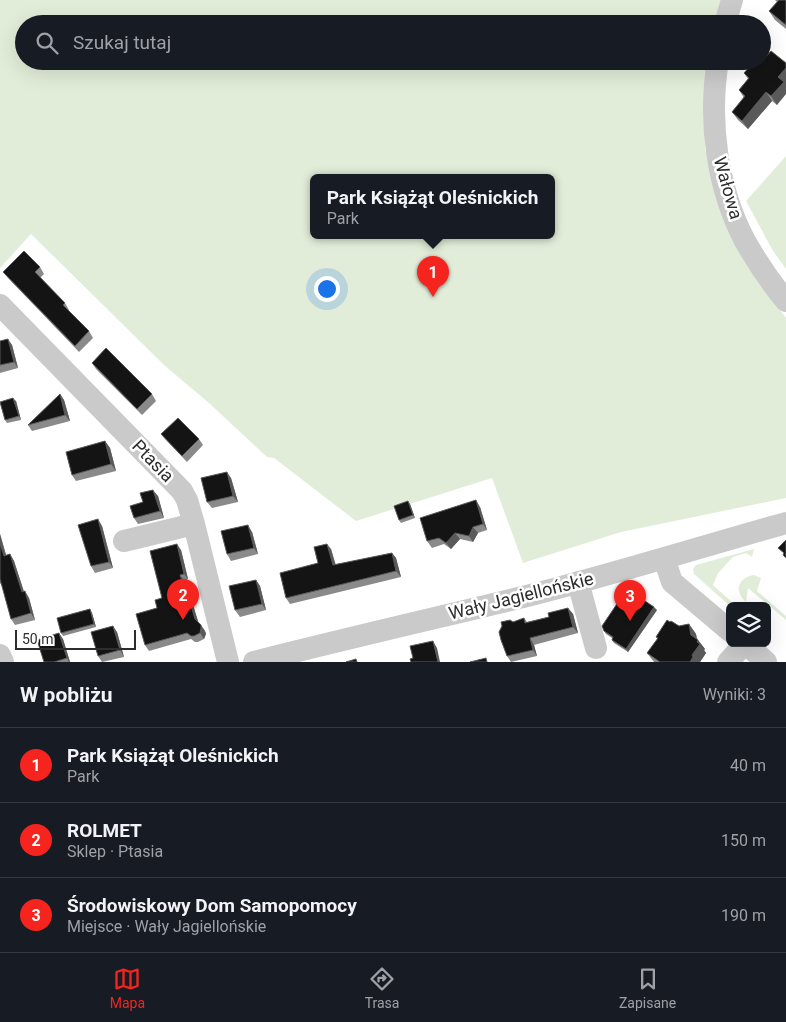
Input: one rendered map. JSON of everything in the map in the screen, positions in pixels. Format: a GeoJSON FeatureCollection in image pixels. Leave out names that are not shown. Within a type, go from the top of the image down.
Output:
{"type":"FeatureCollection","features":[{"type":"Feature","properties":{"kind":"street"},"geometry":{"type":"LineString","coordinates":[[728,15],[732,0]]}},
{"type":"Feature","properties":{"kind":"street","name":"Wałowa"},"geometry":{"type":"LineString","coordinates":[[716,70],[714,127],[722,178],[745,241],[775,288],[786,301]]}},
{"type":"Feature","properties":{"kind":"street","name":"Ptasia"},"geometry":{"type":"LineString","coordinates":[[0,305],[182,491],[187,500],[194,524],[228,662]]}},
{"type":"Feature","properties":{"kind":"street","name":"Wały Jagiellońskie"},"geometry":{"type":"LineString","coordinates":[[254,662],[526,596],[786,523]]}},
{"type":"Feature","properties":{"kind":"street"},"geometry":{"type":"LineString","coordinates":[[124,542],[194,524]]}},
{"type":"Feature","properties":{"kind":"street"},"geometry":{"type":"LineString","coordinates":[[664,558],[672,582],[726,628]]}},
{"type":"Feature","properties":{"kind":"street"},"geometry":{"type":"LineString","coordinates":[[578,582],[596,648]]}},
{"type":"Feature","properties":{"kind":"street"},"geometry":{"type":"LineString","coordinates":[[728,662],[741,647]]}},
{"type":"Feature","properties":{"kind":"street"},"geometry":{"type":"LineString","coordinates":[[749,647],[766,662]]}},
{"type":"Feature","properties":{"kind":"street"},"geometry":{"type":"LineString","coordinates":[[0,655],[3,662]]}},
{"type":"Feature","properties":{"kind":"green space"},"geometry":{"type":"Polygon","coordinates":[[[0,0],[722,0],[718,15],[15,15],[15,70],[707,70],[705,148],[721,212],[755,276],[786,318],[786,498],[621,532],[523,563],[492,478],[356,521],[274,458],[267,457],[209,403],[164,365],[31,234],[0,268],[0,0]]]}},
{"type":"Feature","properties":{"kind":"green space"},"geometry":{"type":"Polygon","coordinates":[[[786,156],[786,269],[773,251],[746,201],[786,156]]]}},
{"type":"Feature","properties":{"kind":"green space"},"geometry":{"type":"Polygon","coordinates":[[[754,549],[752,557],[746,553],[733,557],[718,573],[713,585],[732,602],[726,602],[694,574],[693,569],[696,565],[754,549]]]}},
{"type":"Feature","properties":{"kind":"green space"},"geometry":{"type":"Polygon","coordinates":[[[754,575],[761,578],[757,591],[770,602],[765,602],[748,588],[746,602],[739,592],[739,585],[747,577],[754,575]]]}},
{"type":"Feature","properties":{"kind":"green space"},"geometry":{"type":"Polygon","coordinates":[[[771,603],[786,616],[786,620],[771,607],[771,603]]]}},
{"type":"Feature","properties":{"kind":"building"},"geometry":{"type":"Polygon","coordinates":[[[779,0],[786,0],[786,25],[769,11],[779,0]]]}},
{"type":"Feature","properties":{"kind":"building"},"geometry":{"type":"Polygon","coordinates":[[[771,51],[786,63],[786,68],[778,77],[784,82],[771,96],[766,92],[742,121],[732,112],[745,96],[739,90],[749,78],[744,73],[747,70],[771,70],[771,51]]]}},
{"type":"Feature","properties":{"kind":"building"},"geometry":{"type":"Polygon","coordinates":[[[24,251],[40,267],[35,272],[65,303],[63,305],[89,331],[75,346],[3,272],[24,251]]]}},
{"type":"Feature","properties":{"kind":"building"},"geometry":{"type":"Polygon","coordinates":[[[8,339],[14,362],[0,365],[0,341],[8,339]]]}},
{"type":"Feature","properties":{"kind":"building"},"geometry":{"type":"Polygon","coordinates":[[[106,348],[152,394],[137,409],[92,363],[106,348]]]}},
{"type":"Feature","properties":{"kind":"building"},"geometry":{"type":"Polygon","coordinates":[[[60,394],[65,415],[28,425],[60,394]]]}},
{"type":"Feature","properties":{"kind":"building"},"geometry":{"type":"Polygon","coordinates":[[[13,398],[19,416],[5,420],[0,402],[13,398]]]}},
{"type":"Feature","properties":{"kind":"building"},"geometry":{"type":"Polygon","coordinates":[[[178,418],[199,439],[182,456],[161,434],[178,418]]]}},
{"type":"Feature","properties":{"kind":"building"},"geometry":{"type":"Polygon","coordinates":[[[105,441],[111,464],[72,475],[66,452],[105,441]]]}},
{"type":"Feature","properties":{"kind":"building"},"geometry":{"type":"Polygon","coordinates":[[[227,472],[233,496],[207,502],[201,478],[227,472]]]}},
{"type":"Feature","properties":{"kind":"building"},"geometry":{"type":"Polygon","coordinates":[[[153,490],[160,511],[134,518],[130,506],[143,502],[140,493],[153,490]]]}},
{"type":"Feature","properties":{"kind":"building"},"geometry":{"type":"Polygon","coordinates":[[[476,500],[483,524],[473,527],[469,536],[455,533],[446,543],[439,538],[427,541],[420,518],[476,500]]]}},
{"type":"Feature","properties":{"kind":"building"},"geometry":{"type":"Polygon","coordinates":[[[408,501],[413,515],[399,520],[394,506],[408,501]]]}},
{"type":"Feature","properties":{"kind":"building"},"geometry":{"type":"Polygon","coordinates":[[[98,519],[109,562],[91,566],[78,525],[98,519]]]}},
{"type":"Feature","properties":{"kind":"building"},"geometry":{"type":"Polygon","coordinates":[[[248,525],[254,548],[227,554],[221,531],[248,525]]]}},
{"type":"Feature","properties":{"kind":"building"},"geometry":{"type":"Polygon","coordinates":[[[786,540],[786,558],[783,555],[784,553],[778,548],[786,540]]]}},
{"type":"Feature","properties":{"kind":"building"},"geometry":{"type":"Polygon","coordinates":[[[0,543],[4,556],[10,554],[22,592],[25,591],[31,613],[11,619],[0,579],[0,543]]]}},
{"type":"Feature","properties":{"kind":"building"},"geometry":{"type":"Polygon","coordinates":[[[177,544],[184,574],[180,575],[195,619],[201,625],[200,633],[191,636],[187,633],[145,645],[136,614],[157,608],[155,600],[162,598],[150,551],[177,544]]]}},
{"type":"Feature","properties":{"kind":"building"},"geometry":{"type":"Polygon","coordinates":[[[327,544],[333,565],[392,553],[396,571],[286,598],[280,573],[318,563],[314,547],[327,544]]]}},
{"type":"Feature","properties":{"kind":"building"},"geometry":{"type":"Polygon","coordinates":[[[256,580],[262,604],[235,610],[229,586],[256,580]]]}},
{"type":"Feature","properties":{"kind":"building"},"geometry":{"type":"Polygon","coordinates":[[[627,589],[654,607],[626,649],[612,640],[613,637],[604,631],[602,626],[627,589]]]}},
{"type":"Feature","properties":{"kind":"building"},"geometry":{"type":"Polygon","coordinates":[[[568,608],[573,627],[530,638],[533,650],[507,656],[499,632],[502,626],[501,622],[510,620],[513,622],[524,618],[525,623],[549,617],[548,613],[568,608]]]}},
{"type":"Feature","properties":{"kind":"building"},"geometry":{"type":"Polygon","coordinates":[[[90,609],[94,624],[61,633],[57,618],[90,609]]]}},
{"type":"Feature","properties":{"kind":"building"},"geometry":{"type":"Polygon","coordinates":[[[667,620],[679,626],[689,624],[691,635],[698,640],[697,642],[700,644],[692,655],[693,657],[690,662],[660,662],[647,653],[658,638],[656,637],[667,620]]]}},
{"type":"Feature","properties":{"kind":"building"},"geometry":{"type":"Polygon","coordinates":[[[113,626],[120,650],[98,656],[91,632],[113,626]]]}},
{"type":"Feature","properties":{"kind":"building"},"geometry":{"type":"Polygon","coordinates":[[[59,633],[67,658],[54,662],[44,662],[37,640],[59,633]]]}},
{"type":"Feature","properties":{"kind":"building"},"geometry":{"type":"Polygon","coordinates":[[[433,641],[438,662],[411,662],[410,659],[413,658],[410,646],[433,641]]]}},
{"type":"Feature","properties":{"kind":"building"},"geometry":{"type":"Polygon","coordinates":[[[486,658],[487,662],[470,662],[486,658]]]}},
{"type":"Feature","properties":{"kind":"building"},"geometry":{"type":"Polygon","coordinates":[[[356,659],[357,662],[346,662],[356,659]]]}},
{"type":"Feature","properties":{"kind":"place","name":"Park Książąt Oleśnickich"},"geometry":{"type":"Point","coordinates":[433,297]}},
{"type":"Feature","properties":{"kind":"place","name":"ROLMET"},"geometry":{"type":"Point","coordinates":[183,620]}},
{"type":"Feature","properties":{"kind":"place","name":"Środowiskowy Dom Samopomocy"},"geometry":{"type":"Point","coordinates":[630,621]}}]}
